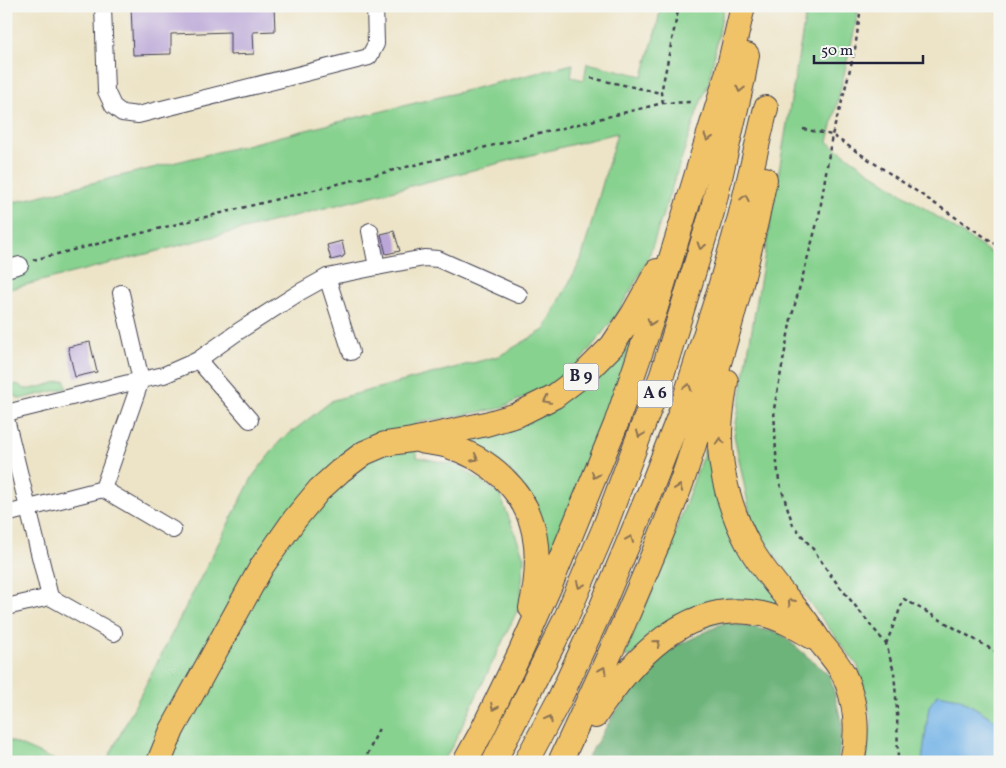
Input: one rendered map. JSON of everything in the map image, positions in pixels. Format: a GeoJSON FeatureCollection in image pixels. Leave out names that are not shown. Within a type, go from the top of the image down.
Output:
{"type":"FeatureCollection","features":[{"type":"Feature","properties":{"kind":"highway"},"geometry":{"type":"LineString","coordinates":[[465,762],[482,731],[552,583],[616,424],[656,307],[727,76],[743,6]]}},
{"type":"Feature","properties":{"kind":"highway","name":"A 6"},"geometry":{"type":"LineString","coordinates":[[494,762],[569,611],[604,529],[662,375],[712,212],[743,78],[756,6]]}},
{"type":"Feature","properties":{"kind":"highway","name":"A 6"},"geometry":{"type":"LineString","coordinates":[[526,762],[559,700],[600,611],[680,414],[718,298],[766,108],[767,169],[754,234],[732,322]]}},
{"type":"Feature","properties":{"kind":"highway","name":"B 9"},"geometry":{"type":"LineString","coordinates":[[412,440],[486,424],[517,415],[555,396],[584,374],[612,346],[633,314],[681,226]]}},
{"type":"Feature","properties":{"kind":"highway"},"geometry":{"type":"LineString","coordinates":[[732,322],[720,436],[722,469],[728,495],[736,520],[756,559],[798,610],[842,671],[856,715],[856,740],[852,762]]}},
{"type":"Feature","properties":{"kind":"highway"},"geometry":{"type":"LineString","coordinates":[[560,762],[640,587],[668,518],[693,449],[732,322]]}},
{"type":"Feature","properties":{"kind":"highway"},"geometry":{"type":"LineString","coordinates":[[159,762],[172,730],[262,566],[319,490],[364,453],[386,444],[412,440],[446,445],[478,458],[512,487],[528,514],[534,530],[537,561],[535,591],[520,652]]}},
{"type":"Feature","properties":{"kind":"highway"},"geometry":{"type":"LineString","coordinates":[[560,762],[587,728],[610,692],[625,675],[662,639],[689,623],[703,617],[724,612],[762,614],[791,624],[820,642]]}},
{"type":"Feature","properties":{"kind":"highway"},"geometry":{"type":"LineString","coordinates":[[143,762],[172,730]]}},
{"type":"Feature","properties":{"kind":"lane"},"geometry":{"type":"LineString","coordinates":[[103,6],[106,91],[113,106],[122,113],[138,115],[368,57],[376,44],[375,6]]}},
{"type":"Feature","properties":{"kind":"lane"},"geometry":{"type":"LineString","coordinates":[[370,231],[377,267]]}},
{"type":"Feature","properties":{"kind":"lane"},"geometry":{"type":"LineString","coordinates":[[6,414],[164,375],[198,360],[246,326],[327,277],[424,258],[438,259],[518,295]]}},
{"type":"Feature","properties":{"kind":"lane"},"geometry":{"type":"LineString","coordinates":[[327,277],[351,352]]}},
{"type":"Feature","properties":{"kind":"lane"},"geometry":{"type":"LineString","coordinates":[[103,489],[141,380],[121,293]]}},
{"type":"Feature","properties":{"kind":"lane"},"geometry":{"type":"LineString","coordinates":[[198,360],[250,420]]}},
{"type":"Feature","properties":{"kind":"lane"},"geometry":{"type":"LineString","coordinates":[[6,419],[50,597]]}},
{"type":"Feature","properties":{"kind":"lane"},"geometry":{"type":"LineString","coordinates":[[6,514],[103,489],[173,530]]}},
{"type":"Feature","properties":{"kind":"lane"},"geometry":{"type":"LineString","coordinates":[[6,607],[50,597],[114,633]]}},
{"type":"Feature","properties":{"kind":"path"},"geometry":{"type":"LineString","coordinates":[[663,103],[661,93],[679,6]]}},
{"type":"Feature","properties":{"kind":"path"},"geometry":{"type":"LineString","coordinates":[[862,6],[855,49],[842,105],[832,135],[819,216],[791,319],[774,409],[776,454],[779,481],[793,525],[886,644],[894,672],[898,762]]}},
{"type":"Feature","properties":{"kind":"path"},"geometry":{"type":"LineString","coordinates":[[591,78],[661,93]]}},
{"type":"Feature","properties":{"kind":"path"},"geometry":{"type":"LineString","coordinates":[[13,267],[32,260],[663,103],[693,102]]}},
{"type":"Feature","properties":{"kind":"path"},"geometry":{"type":"LineString","coordinates":[[803,129],[832,135],[1000,247]]}},
{"type":"Feature","properties":{"kind":"path"},"geometry":{"type":"LineString","coordinates":[[886,644],[904,599],[1000,654]]}},
{"type":"Feature","properties":{"kind":"path"},"geometry":{"type":"LineString","coordinates":[[364,762],[380,726]]}},
{"type":"Feature","properties":{"kind":"green space"},"geometry":{"type":"Polygon","coordinates":[[[661,6],[724,6],[709,82],[698,109],[647,262],[615,317],[575,368],[541,390],[498,409],[416,423],[417,457],[460,466],[500,495],[524,557],[520,605],[454,743],[443,762],[106,762],[253,476],[280,441],[333,400],[499,356],[544,330],[581,260],[617,133],[6,290],[6,202],[19,201],[573,64],[571,77],[584,80],[587,63],[643,76],[661,6]]]}},
{"type":"Feature","properties":{"kind":"green space"},"geometry":{"type":"Polygon","coordinates":[[[807,6],[859,6],[828,142],[1000,259],[1000,723],[959,698],[929,706],[922,762],[864,762],[872,721],[858,666],[802,593],[752,523],[734,435],[807,6]]]}},
{"type":"Feature","properties":{"kind":"green space"},"geometry":{"type":"Polygon","coordinates":[[[628,335],[634,336],[600,435],[552,552],[547,554],[543,545],[464,444],[464,437],[504,426],[628,335]]]}},
{"type":"Feature","properties":{"kind":"green space"},"geometry":{"type":"Polygon","coordinates":[[[65,380],[67,388],[20,399],[12,394],[11,390],[12,386],[17,384],[29,389],[65,380]]]}},
{"type":"Feature","properties":{"kind":"green space"},"geometry":{"type":"Polygon","coordinates":[[[710,436],[788,609],[761,607],[626,657],[625,654],[673,538],[710,436]]]}},
{"type":"Feature","properties":{"kind":"green space"},"geometry":{"type":"Polygon","coordinates":[[[726,622],[780,633],[830,676],[842,724],[838,762],[585,762],[614,714],[664,652],[726,622]]]}},
{"type":"Feature","properties":{"kind":"green space"},"geometry":{"type":"Polygon","coordinates":[[[6,739],[59,762],[6,762],[6,739]]]}},
{"type":"Feature","properties":{"kind":"water"},"geometry":{"type":"Polygon","coordinates":[[[938,694],[959,698],[1000,723],[1000,762],[922,762],[929,706],[938,694]]]}},
{"type":"Feature","properties":{"kind":"building"},"geometry":{"type":"Polygon","coordinates":[[[131,6],[274,6],[275,31],[253,32],[254,54],[230,55],[230,32],[171,34],[171,54],[133,55],[131,6]]]}},
{"type":"Feature","properties":{"kind":"building"},"geometry":{"type":"Polygon","coordinates":[[[394,231],[400,251],[386,254],[381,234],[394,231]]]}},
{"type":"Feature","properties":{"kind":"building"},"geometry":{"type":"Polygon","coordinates":[[[342,241],[345,255],[331,260],[327,245],[342,241]]]}},
{"type":"Feature","properties":{"kind":"building"},"geometry":{"type":"Polygon","coordinates":[[[90,342],[97,372],[75,377],[68,347],[90,342]]]}}]}
